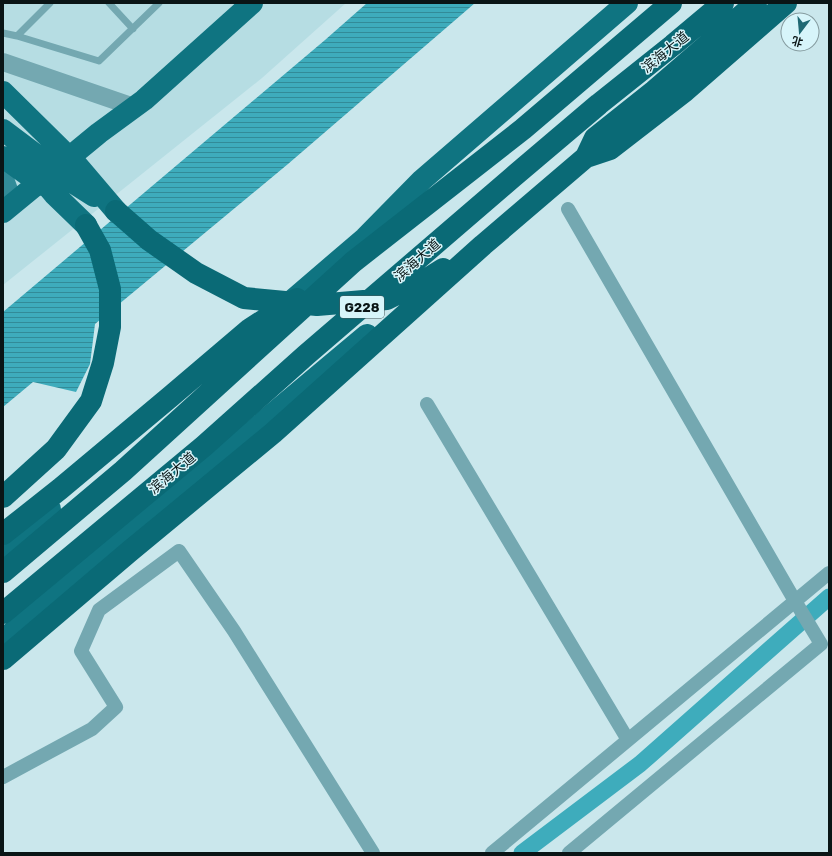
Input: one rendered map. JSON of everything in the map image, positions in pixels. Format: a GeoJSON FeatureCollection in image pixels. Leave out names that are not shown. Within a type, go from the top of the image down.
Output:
{"type":"FeatureCollection","features":[{"type":"Feature","properties":{"kind":"highway","name":"G228"},"geometry":{"type":"LineString","coordinates":[[3,572],[123,471],[353,262],[524,129],[671,3]]}},
{"type":"Feature","properties":{"kind":"highway","name":"滨海大道"},"geometry":{"type":"LineString","coordinates":[[3,614],[204,446],[306,355],[599,104],[723,3]]}},
{"type":"Feature","properties":{"kind":"highway"},"geometry":{"type":"LineString","coordinates":[[3,659],[130,551],[273,433],[483,245],[586,157],[610,149],[616,145],[685,91],[786,3]]}},
{"type":"Feature","properties":{"kind":"highway"},"geometry":{"type":"LineString","coordinates":[[586,157],[595,138],[760,4]]}},
{"type":"Feature","properties":{"kind":"highway"},"geometry":{"type":"LineString","coordinates":[[116,210],[149,240],[196,273],[244,298],[317,305],[387,299],[427,279],[483,245]]}},
{"type":"Feature","properties":{"kind":"highway"},"geometry":{"type":"LineString","coordinates":[[3,497],[56,449],[91,401],[103,363],[110,327],[110,289],[100,250],[86,225]]}},
{"type":"Feature","properties":{"kind":"highway"},"geometry":{"type":"LineString","coordinates":[[3,534],[78,474],[250,329],[353,262]]}},
{"type":"Feature","properties":{"kind":"main road"},"geometry":{"type":"LineString","coordinates":[[3,176],[8,190],[9,207],[51,185],[99,133],[144,100],[252,3]]}},
{"type":"Feature","properties":{"kind":"main road"},"geometry":{"type":"LineString","coordinates":[[594,32],[609,3]]}},
{"type":"Feature","properties":{"kind":"main road"},"geometry":{"type":"LineString","coordinates":[[3,550],[365,238],[422,180],[627,3]]}},
{"type":"Feature","properties":{"kind":"main road"},"geometry":{"type":"LineString","coordinates":[[3,640],[760,4]]}},
{"type":"Feature","properties":{"kind":"main road"},"geometry":{"type":"LineString","coordinates":[[3,92],[76,164],[116,210]]}},
{"type":"Feature","properties":{"kind":"main road"},"geometry":{"type":"LineString","coordinates":[[3,130],[72,182],[116,210]]}},
{"type":"Feature","properties":{"kind":"main road"},"geometry":{"type":"LineString","coordinates":[[3,140],[51,185],[86,225]]}},
{"type":"Feature","properties":{"kind":"main road"},"geometry":{"type":"LineString","coordinates":[[3,157],[51,185]]}},
{"type":"Feature","properties":{"kind":"street"},"geometry":{"type":"LineString","coordinates":[[3,62],[134,107]]}},
{"type":"Feature","properties":{"kind":"street"},"geometry":{"type":"LineString","coordinates":[[568,209],[821,644],[569,853]]}},
{"type":"Feature","properties":{"kind":"street"},"geometry":{"type":"LineString","coordinates":[[427,404],[628,740]]}},
{"type":"Feature","properties":{"kind":"street"},"geometry":{"type":"LineString","coordinates":[[3,777],[92,729],[116,707],[82,651],[99,610],[179,551],[234,631],[373,853]]}},
{"type":"Feature","properties":{"kind":"street"},"geometry":{"type":"LineString","coordinates":[[492,853],[628,740],[797,605],[829,573]]}},
{"type":"Feature","properties":{"kind":"lane"},"geometry":{"type":"LineString","coordinates":[[17,36],[50,3]]}},
{"type":"Feature","properties":{"kind":"lane"},"geometry":{"type":"LineString","coordinates":[[109,3],[133,29]]}},
{"type":"Feature","properties":{"kind":"lane"},"geometry":{"type":"LineString","coordinates":[[3,32],[99,61],[159,3]]}},
{"type":"Feature","properties":{"kind":"shaded area"},"geometry":{"type":"Polygon","coordinates":[[[3,3],[346,3],[262,78],[3,285],[3,3]]]}},
{"type":"Feature","properties":{"kind":"water"},"geometry":{"type":"Polygon","coordinates":[[[367,3],[475,3],[288,164],[95,324],[90,364],[76,392],[33,382],[3,407],[3,312],[367,3]]]}},
{"type":"Feature","properties":{"kind":"waterway"},"geometry":{"type":"LineString","coordinates":[[522,853],[640,764],[829,597]]}}]}
